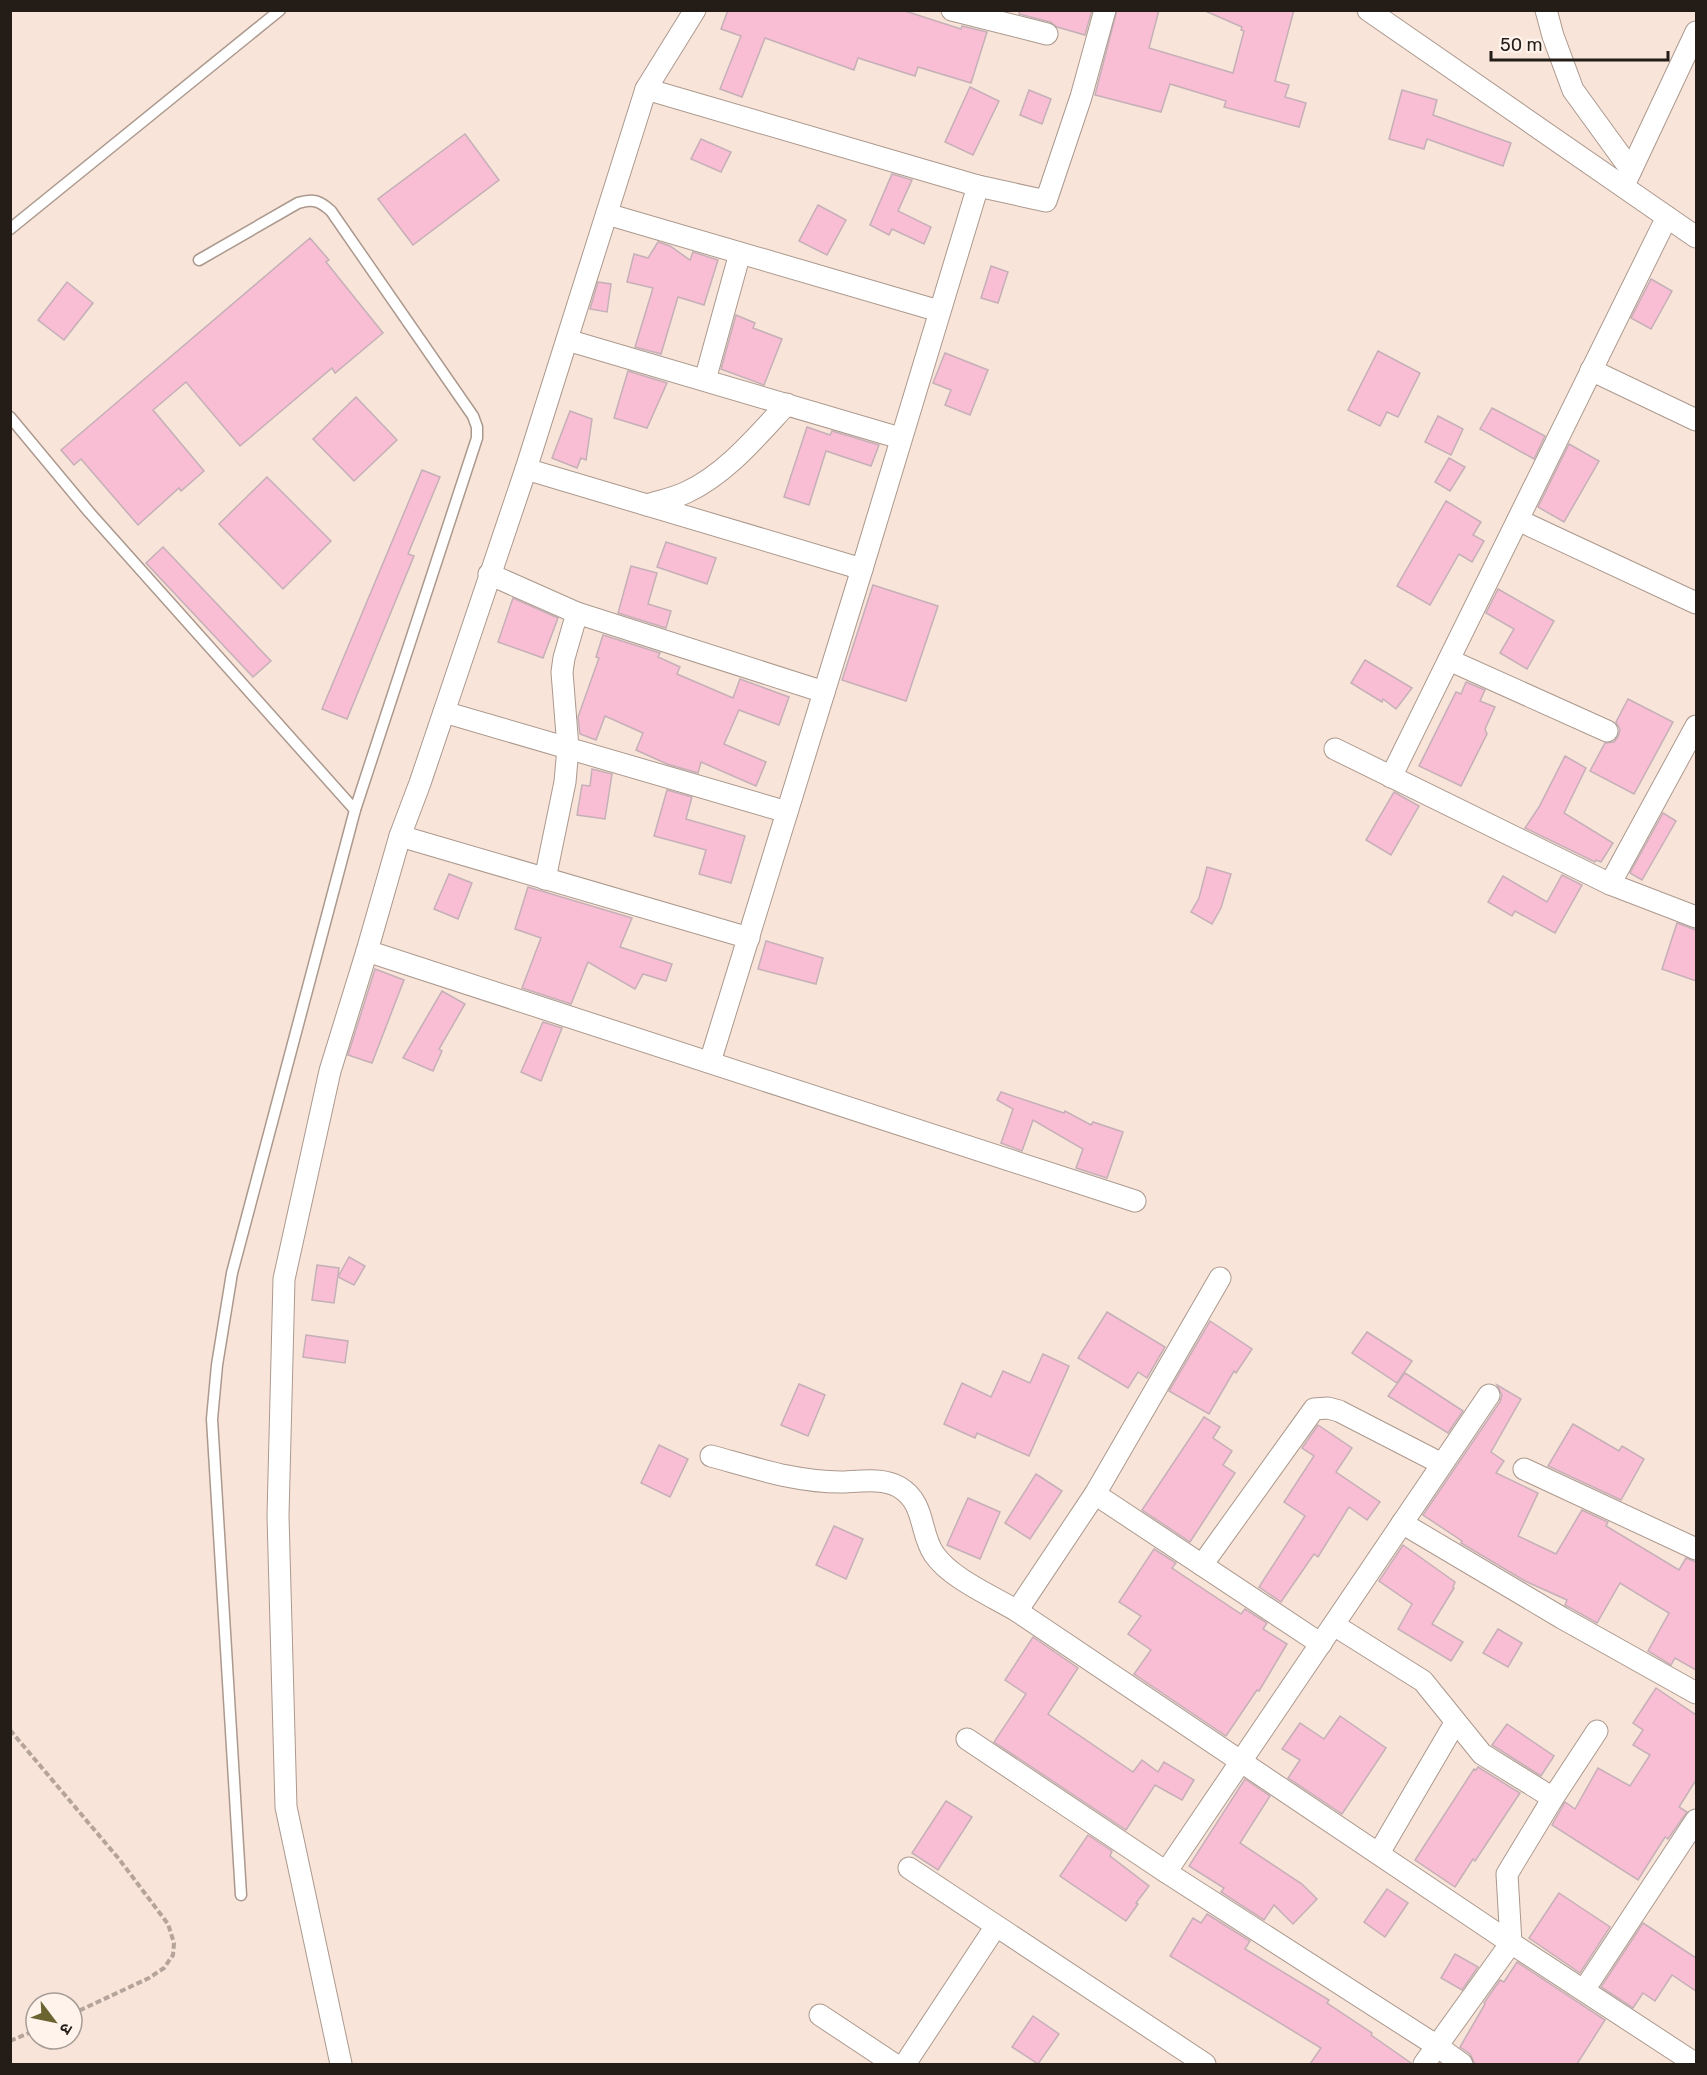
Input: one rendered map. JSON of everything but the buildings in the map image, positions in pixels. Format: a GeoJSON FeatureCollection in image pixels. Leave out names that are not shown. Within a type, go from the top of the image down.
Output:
{"type":"FeatureCollection","features":[{"type":"Feature","properties":{"kind":"street"},"geometry":{"type":"LineString","coordinates":[[341,2064],[286,1807],[278,1516],[284,1279],[330,1071],[400,836],[526,469],[646,89],[695,10]]}},
{"type":"Feature","properties":{"kind":"street"},"geometry":{"type":"LineString","coordinates":[[951,10],[1047,34]]}},
{"type":"Feature","properties":{"kind":"street"},"geometry":{"type":"LineString","coordinates":[[646,89],[978,186],[1046,201],[1081,97],[1105,10]]}},
{"type":"Feature","properties":{"kind":"street"},"geometry":{"type":"LineString","coordinates":[[1368,10],[1627,179],[1667,217],[1696,237]]}},
{"type":"Feature","properties":{"kind":"street"},"geometry":{"type":"LineString","coordinates":[[1546,10],[1573,90],[1627,179]]}},
{"type":"Feature","properties":{"kind":"street"},"geometry":{"type":"LineString","coordinates":[[1627,179],[1696,32]]}},
{"type":"Feature","properties":{"kind":"street"},"geometry":{"type":"LineString","coordinates":[[710,1062],[978,186]]}},
{"type":"Feature","properties":{"kind":"street"},"geometry":{"type":"LineString","coordinates":[[607,214],[939,311]]}},
{"type":"Feature","properties":{"kind":"street"},"geometry":{"type":"LineString","coordinates":[[1391,777],[1667,217]]}},
{"type":"Feature","properties":{"kind":"street"},"geometry":{"type":"LineString","coordinates":[[705,380],[740,253]]}},
{"type":"Feature","properties":{"kind":"street"},"geometry":{"type":"LineString","coordinates":[[567,340],[900,438]]}},
{"type":"Feature","properties":{"kind":"street"},"geometry":{"type":"LineString","coordinates":[[1592,370],[1696,420]]}},
{"type":"Feature","properties":{"kind":"street"},"geometry":{"type":"LineString","coordinates":[[647,505],[686,493],[709,479],[734,459],[787,404]]}},
{"type":"Feature","properties":{"kind":"street"},"geometry":{"type":"LineString","coordinates":[[526,469],[862,569]]}},
{"type":"Feature","properties":{"kind":"street"},"geometry":{"type":"LineString","coordinates":[[1518,520],[1696,603]]}},
{"type":"Feature","properties":{"kind":"street"},"geometry":{"type":"LineString","coordinates":[[489,574],[577,613],[824,692]]}},
{"type":"Feature","properties":{"kind":"street"},"geometry":{"type":"LineString","coordinates":[[545,879],[559,814],[568,748],[562,672],[577,613]]}},
{"type":"Feature","properties":{"kind":"street"},"geometry":{"type":"LineString","coordinates":[[1449,660],[1607,731]]}},
{"type":"Feature","properties":{"kind":"street"},"geometry":{"type":"LineString","coordinates":[[444,712],[788,812]]}},
{"type":"Feature","properties":{"kind":"street"},"geometry":{"type":"LineString","coordinates":[[1610,884],[1696,729]]}},
{"type":"Feature","properties":{"kind":"street"},"geometry":{"type":"LineString","coordinates":[[1335,749],[1610,884],[1696,917]]}},
{"type":"Feature","properties":{"kind":"street"},"geometry":{"type":"LineString","coordinates":[[400,836],[748,938]]}},
{"type":"Feature","properties":{"kind":"street"},"geometry":{"type":"LineString","coordinates":[[367,951],[1135,1200]]}},
{"type":"Feature","properties":{"kind":"street"},"geometry":{"type":"LineString","coordinates":[[1017,1611],[1095,1494],[1220,1278]]}},
{"type":"Feature","properties":{"kind":"street"},"geometry":{"type":"LineString","coordinates":[[1166,1872],[1489,1395]]}},
{"type":"Feature","properties":{"kind":"street"},"geometry":{"type":"LineString","coordinates":[[1202,1565],[1314,1409],[1328,1408],[1339,1412],[1442,1464]]}},
{"type":"Feature","properties":{"kind":"street"},"geometry":{"type":"LineString","coordinates":[[711,1456],[767,1472],[823,1482],[876,1481],[897,1485],[911,1495],[919,1511],[933,1553],[944,1566],[1017,1611],[1696,2064]]}},
{"type":"Feature","properties":{"kind":"street"},"geometry":{"type":"LineString","coordinates":[[1524,1469],[1696,1549]]}},
{"type":"Feature","properties":{"kind":"street"},"geometry":{"type":"LineString","coordinates":[[1095,1494],[1321,1644]]}},
{"type":"Feature","properties":{"kind":"street"},"geometry":{"type":"LineString","coordinates":[[1402,1523],[1696,1693]]}},
{"type":"Feature","properties":{"kind":"street"},"geometry":{"type":"LineString","coordinates":[[1334,1624],[1422,1681],[1482,1754],[1553,1798]]}},
{"type":"Feature","properties":{"kind":"street"},"geometry":{"type":"LineString","coordinates":[[1379,1853],[1455,1723]]}},
{"type":"Feature","properties":{"kind":"street"},"geometry":{"type":"LineString","coordinates":[[1424,2064],[1511,1942],[1507,1874],[1597,1731]]}},
{"type":"Feature","properties":{"kind":"street"},"geometry":{"type":"LineString","coordinates":[[967,1739],[1166,1872],[1462,2064]]}},
{"type":"Feature","properties":{"kind":"street"},"geometry":{"type":"LineString","coordinates":[[1584,1990],[1696,1820]]}},
{"type":"Feature","properties":{"kind":"street"},"geometry":{"type":"LineString","coordinates":[[909,1868],[1205,2064]]}},
{"type":"Feature","properties":{"kind":"street"},"geometry":{"type":"LineString","coordinates":[[905,2064],[996,1926]]}},
{"type":"Feature","properties":{"kind":"street"},"geometry":{"type":"LineString","coordinates":[[820,2015],[894,2064]]}},
{"type":"Feature","properties":{"kind":"lane"},"geometry":{"type":"LineString","coordinates":[[10,229],[280,10]]}},
{"type":"Feature","properties":{"kind":"lane"},"geometry":{"type":"LineString","coordinates":[[198,260],[298,203],[316,200],[324,204],[473,416],[477,427],[474,454],[355,810],[232,1273],[217,1365],[212,1419],[213,1443],[241,1895]]}},
{"type":"Feature","properties":{"kind":"lane"},"geometry":{"type":"LineString","coordinates":[[10,417],[89,512],[355,810]]}},
{"type":"Feature","properties":{"kind":"path"},"geometry":{"type":"LineString","coordinates":[[10,1730],[119,1859],[168,1924],[174,1943],[172,1954],[164,1968],[149,1978],[84,2008]]}},
{"type":"Feature","properties":{"kind":"path"},"geometry":{"type":"LineString","coordinates":[[10,2041],[24,2035]]}}]}
